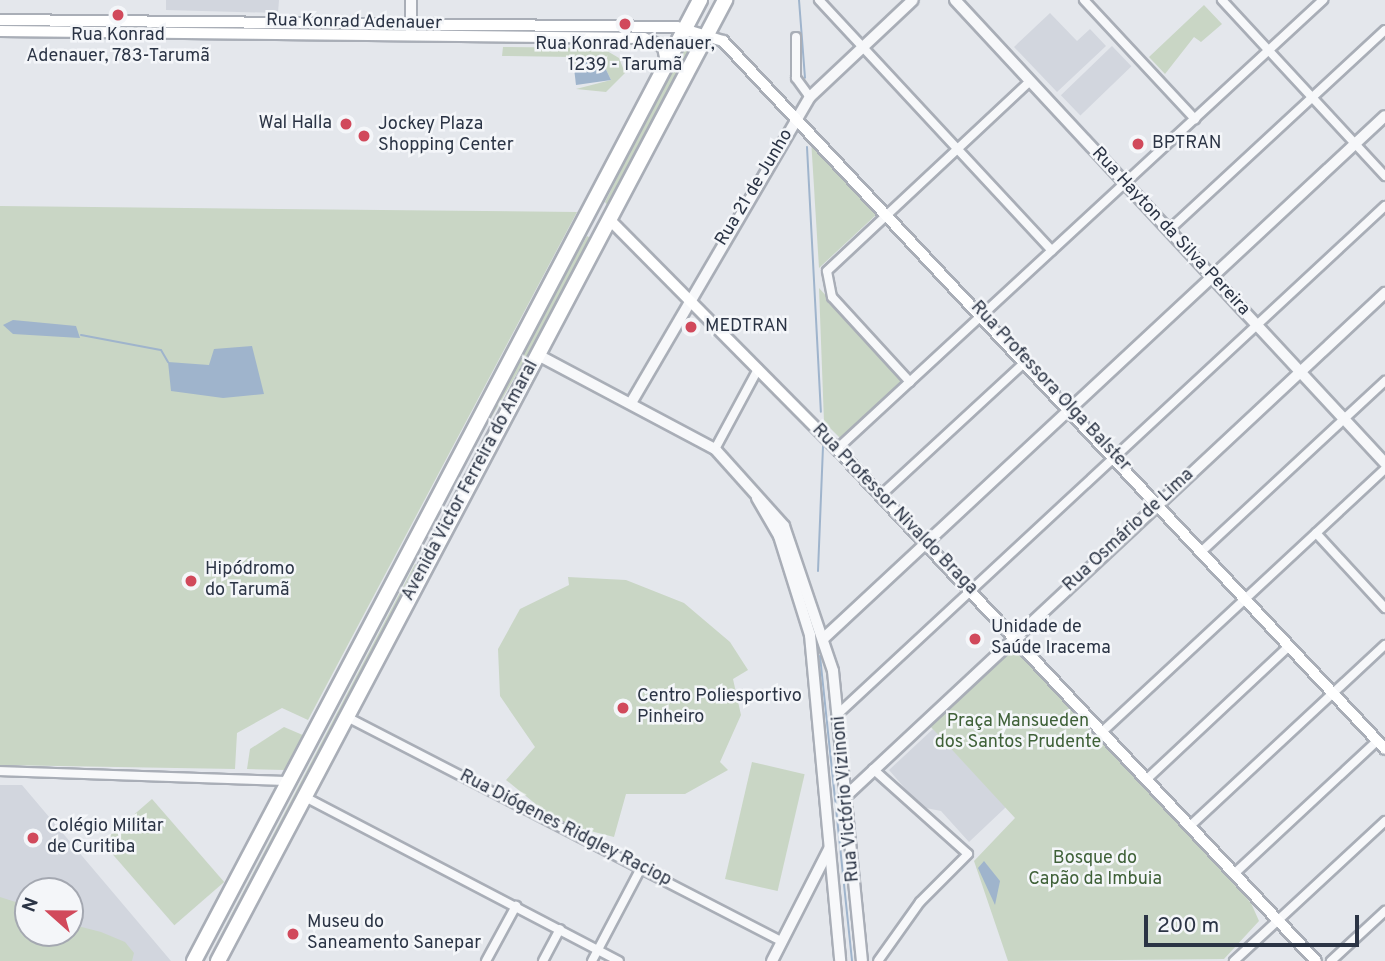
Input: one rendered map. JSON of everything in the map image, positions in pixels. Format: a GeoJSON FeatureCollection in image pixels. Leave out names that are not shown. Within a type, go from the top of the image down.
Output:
{"type":"FeatureCollection","features":[{"type":"Feature","properties":{"kind":"highway","name":"Avenida Victor Ferreira do Amaral"},"geometry":{"type":"LineString","coordinates":[[194,961],[700,0]]}},
{"type":"Feature","properties":{"kind":"highway","name":"Avenida Victor Ferreira do Amaral"},"geometry":{"type":"LineString","coordinates":[[218,961],[724,0]]}},
{"type":"Feature","properties":{"kind":"highway"},"geometry":{"type":"LineString","coordinates":[[602,186],[601,203],[609,219]]}},
{"type":"Feature","properties":{"kind":"highway"},"geometry":{"type":"LineString","coordinates":[[419,531],[427,543],[439,541]]}},
{"type":"Feature","properties":{"kind":"highway"},"geometry":{"type":"LineString","coordinates":[[407,556],[421,555],[426,566]]}},
{"type":"Feature","properties":{"kind":"main road","name":"Rua Konrad Adenauer"},"geometry":{"type":"LineString","coordinates":[[0,20],[684,28],[707,33]]}},
{"type":"Feature","properties":{"kind":"main road","name":"Rua Konrad Adenauer"},"geometry":{"type":"LineString","coordinates":[[0,31],[648,39],[663,47],[666,64]]}},
{"type":"Feature","properties":{"kind":"main road","name":"Rua Professora Olga Balster"},"geometry":{"type":"LineString","coordinates":[[707,33],[723,41],[799,115],[1381,745]]}},
{"type":"Feature","properties":{"kind":"main road","name":"Rua Professor Nivaldo Braga"},"geometry":{"type":"LineString","coordinates":[[609,219],[881,495],[1316,961]]}},
{"type":"Feature","properties":{"kind":"street"},"geometry":{"type":"LineString","coordinates":[[411,0],[411,36]]}},
{"type":"Feature","properties":{"kind":"street"},"geometry":{"type":"LineString","coordinates":[[819,0],[1052,251]]}},
{"type":"Feature","properties":{"kind":"street","name":"Rua 21 de Junho"},"geometry":{"type":"LineString","coordinates":[[631,404],[688,298],[810,97],[914,0]]}},
{"type":"Feature","properties":{"kind":"street","name":"Rua Hayton da Silva Pereira"},"geometry":{"type":"LineString","coordinates":[[955,0],[1385,463]]}},
{"type":"Feature","properties":{"kind":"street"},"geometry":{"type":"LineString","coordinates":[[1084,0],[1195,119]]}},
{"type":"Feature","properties":{"kind":"street"},"geometry":{"type":"LineString","coordinates":[[1222,0],[1385,176]]}},
{"type":"Feature","properties":{"kind":"street"},"geometry":{"type":"LineString","coordinates":[[837,449],[1323,0]]}},
{"type":"Feature","properties":{"kind":"street"},"geometry":{"type":"LineString","coordinates":[[1169,230],[1385,30]]}},
{"type":"Feature","properties":{"kind":"street"},"geometry":{"type":"LineString","coordinates":[[796,37],[796,78],[810,97]]}},
{"type":"Feature","properties":{"kind":"street"},"geometry":{"type":"LineString","coordinates":[[910,382],[832,297],[831,265],[1030,81]]}},
{"type":"Feature","properties":{"kind":"street"},"geometry":{"type":"LineString","coordinates":[[824,638],[1385,116]]}},
{"type":"Feature","properties":{"kind":"street"},"geometry":{"type":"LineString","coordinates":[[839,713],[1385,206]]}},
{"type":"Feature","properties":{"kind":"street","name":"Rua Osmário de Lima"},"geometry":{"type":"LineString","coordinates":[[847,795],[1385,293]]}},
{"type":"Feature","properties":{"kind":"street"},"geometry":{"type":"LineString","coordinates":[[538,355],[715,449],[745,481]]}},
{"type":"Feature","properties":{"kind":"street"},"geometry":{"type":"LineString","coordinates":[[881,495],[1026,361]]}},
{"type":"Feature","properties":{"kind":"street"},"geometry":{"type":"LineString","coordinates":[[715,449],[758,369]]}},
{"type":"Feature","properties":{"kind":"street"},"geometry":{"type":"LineString","coordinates":[[1202,551],[1385,381]]}},
{"type":"Feature","properties":{"kind":"street"},"geometry":{"type":"LineString","coordinates":[[1102,731],[1385,469]]}},
{"type":"Feature","properties":{"kind":"street","name":"Rua Victório Vizinoni"},"geometry":{"type":"LineString","coordinates":[[745,481],[784,526],[824,638],[839,713],[861,956]]}},
{"type":"Feature","properties":{"kind":"street","name":"Rua Victório Vizinoni"},"geometry":{"type":"LineString","coordinates":[[745,481],[779,536],[812,650],[841,961]]}},
{"type":"Feature","properties":{"kind":"street"},"geometry":{"type":"LineString","coordinates":[[1316,533],[1385,608]]}},
{"type":"Feature","properties":{"kind":"street"},"geometry":{"type":"LineString","coordinates":[[1191,826],[1385,645]]}},
{"type":"Feature","properties":{"kind":"street"},"geometry":{"type":"LineString","coordinates":[[1147,779],[1289,646]]}},
{"type":"Feature","properties":{"kind":"street","name":"Rua Diógenes Ridgley Raciop"},"geometry":{"type":"LineString","coordinates":[[347,716],[782,942]]}},
{"type":"Feature","properties":{"kind":"street"},"geometry":{"type":"LineString","coordinates":[[1235,873],[1381,745]]}},
{"type":"Feature","properties":{"kind":"street"},"geometry":{"type":"LineString","coordinates":[[845,771],[873,769],[968,854],[927,894],[880,958],[861,956]]}},
{"type":"Feature","properties":{"kind":"street"},"geometry":{"type":"LineString","coordinates":[[0,771],[289,781]]}},
{"type":"Feature","properties":{"kind":"street"},"geometry":{"type":"LineString","coordinates":[[304,797],[619,961]]}},
{"type":"Feature","properties":{"kind":"street"},"geometry":{"type":"LineString","coordinates":[[1234,961],[1385,821]]}},
{"type":"Feature","properties":{"kind":"street"},"geometry":{"type":"LineString","coordinates":[[772,961],[830,847]]}},
{"type":"Feature","properties":{"kind":"street"},"geometry":{"type":"LineString","coordinates":[[592,961],[641,869]]}},
{"type":"Feature","properties":{"kind":"street"},"geometry":{"type":"LineString","coordinates":[[813,882],[832,880]]}},
{"type":"Feature","properties":{"kind":"street"},"geometry":{"type":"LineString","coordinates":[[486,961],[516,906]]}},
{"type":"Feature","properties":{"kind":"street"},"geometry":{"type":"LineString","coordinates":[[1331,961],[1385,911]]}},
{"type":"Feature","properties":{"kind":"street"},"geometry":{"type":"LineString","coordinates":[[543,961],[560,929]]}},
{"type":"Feature","properties":{"kind":"shaded area"},"geometry":{"type":"Polygon","coordinates":[[[166,0],[279,0],[278,13],[166,10],[166,0]]]}},
{"type":"Feature","properties":{"kind":"shaded area"},"geometry":{"type":"Polygon","coordinates":[[[1050,13],[1077,41],[1090,29],[1106,46],[1057,92],[1014,47],[1050,13]]]}},
{"type":"Feature","properties":{"kind":"shaded area"},"geometry":{"type":"Polygon","coordinates":[[[1112,46],[1131,66],[1080,115],[1061,95],[1112,46]]]}},
{"type":"Feature","properties":{"kind":"shaded area"},"geometry":{"type":"Polygon","coordinates":[[[933,729],[1006,807],[969,842],[941,811],[921,807],[889,770],[933,729]]]}},
{"type":"Feature","properties":{"kind":"shaded area","name":"Colégio Militar de Curitiba"},"geometry":{"type":"Polygon","coordinates":[[[0,785],[22,785],[171,961],[0,961],[0,785]]]}},
{"type":"Feature","properties":{"kind":"green space"},"geometry":{"type":"Polygon","coordinates":[[[1204,5],[1222,24],[1201,42],[1194,37],[1165,74],[1149,57],[1204,5]]]}},
{"type":"Feature","properties":{"kind":"green space"},"geometry":{"type":"Polygon","coordinates":[[[688,35],[698,40],[610,209],[605,202],[688,35]]]}},
{"type":"Feature","properties":{"kind":"green space"},"geometry":{"type":"Polygon","coordinates":[[[503,47],[602,48],[619,58],[625,73],[606,92],[576,89],[611,80],[599,55],[574,68],[573,57],[502,56],[503,47]]]}},
{"type":"Feature","properties":{"kind":"green space"},"geometry":{"type":"Polygon","coordinates":[[[811,139],[877,214],[819,268],[811,139]]]}},
{"type":"Feature","properties":{"kind":"green space","name":"Hipódromo do Tarumã"},"geometry":{"type":"Polygon","coordinates":[[[0,206],[577,212],[308,720],[282,708],[237,733],[235,769],[0,765],[0,206]]]}},
{"type":"Feature","properties":{"kind":"green space"},"geometry":{"type":"Polygon","coordinates":[[[587,236],[594,240],[428,528],[421,524],[587,236]]]}},
{"type":"Feature","properties":{"kind":"green space"},"geometry":{"type":"Polygon","coordinates":[[[819,288],[904,381],[842,440],[824,422],[819,288]]]}},
{"type":"Feature","properties":{"kind":"green space"},"geometry":{"type":"Polygon","coordinates":[[[415,564],[420,566],[207,961],[415,564]]]}},
{"type":"Feature","properties":{"kind":"green space","name":"Centro Poliesportivo Pinheiro"},"geometry":{"type":"Polygon","coordinates":[[[568,577],[626,580],[684,603],[730,642],[748,670],[733,679],[741,715],[720,762],[728,770],[685,794],[626,794],[614,837],[559,823],[506,780],[535,747],[500,696],[498,649],[520,609],[569,585],[568,577]]]}},
{"type":"Feature","properties":{"kind":"green space","name":"Bosque do Capão da Imbuia"},"geometry":{"type":"Polygon","coordinates":[[[1016,647],[1251,903],[1259,921],[1224,959],[1008,961],[974,861],[1015,818],[930,726],[1016,647]]]}},
{"type":"Feature","properties":{"kind":"green space"},"geometry":{"type":"Polygon","coordinates":[[[284,727],[305,736],[285,770],[247,769],[250,749],[284,727]]]}},
{"type":"Feature","properties":{"kind":"green space"},"geometry":{"type":"Polygon","coordinates":[[[752,762],[805,774],[778,891],[725,879],[752,762]]]}},
{"type":"Feature","properties":{"kind":"green space"},"geometry":{"type":"Polygon","coordinates":[[[152,799],[224,882],[174,925],[102,842],[152,799]]]}},
{"type":"Feature","properties":{"kind":"green space"},"geometry":{"type":"Polygon","coordinates":[[[0,897],[14,902],[14,947],[84,947],[84,928],[125,942],[134,953],[132,961],[0,961],[0,897]]]}},
{"type":"Feature","properties":{"kind":"water"},"geometry":{"type":"Polygon","coordinates":[[[599,55],[611,80],[576,85],[574,68],[599,55]]]}},
{"type":"Feature","properties":{"kind":"water"},"geometry":{"type":"Polygon","coordinates":[[[13,320],[76,326],[80,338],[13,334],[3,325],[13,320]]]}},
{"type":"Feature","properties":{"kind":"water"},"geometry":{"type":"Polygon","coordinates":[[[252,346],[264,394],[223,398],[171,391],[168,362],[209,365],[214,349],[252,346]]]}},
{"type":"Feature","properties":{"kind":"water"},"geometry":{"type":"Polygon","coordinates":[[[984,861],[1000,881],[995,905],[978,868],[984,861]]]}},
{"type":"Feature","properties":{"kind":"waterway"},"geometry":{"type":"LineString","coordinates":[[799,0],[805,78]]}},
{"type":"Feature","properties":{"kind":"waterway"},"geometry":{"type":"LineString","coordinates":[[807,147],[821,412]]}},
{"type":"Feature","properties":{"kind":"waterway"},"geometry":{"type":"LineString","coordinates":[[81,335],[161,350],[168,362]]}},
{"type":"Feature","properties":{"kind":"waterway"},"geometry":{"type":"LineString","coordinates":[[818,571],[823,446]]}},
{"type":"Feature","properties":{"kind":"waterway"},"geometry":{"type":"LineString","coordinates":[[820,656],[852,961]]}},
{"type":"Feature","properties":{"kind":"place","name":"Rua Konrad Adenauer, 783-Tarumã"},"geometry":{"type":"Point","coordinates":[118,15]}},
{"type":"Feature","properties":{"kind":"place","name":"Rua Konrad Adenauer, 1239 - Tarumã"},"geometry":{"type":"Point","coordinates":[625,24]}},
{"type":"Feature","properties":{"kind":"place","name":"Wal Halla"},"geometry":{"type":"Point","coordinates":[346,124]}},
{"type":"Feature","properties":{"kind":"place","name":"Jockey Plaza Shopping Center"},"geometry":{"type":"Point","coordinates":[364,136]}},
{"type":"Feature","properties":{"kind":"place","name":"BPTRAN"},"geometry":{"type":"Point","coordinates":[1138,144]}},
{"type":"Feature","properties":{"kind":"place","name":"MEDTRAN"},"geometry":{"type":"Point","coordinates":[691,327]}},
{"type":"Feature","properties":{"kind":"place","name":"Hipódromo do Tarumã"},"geometry":{"type":"Point","coordinates":[191,581]}},
{"type":"Feature","properties":{"kind":"place","name":"Unidade de Saúde Iracema"},"geometry":{"type":"Point","coordinates":[975,639]}},
{"type":"Feature","properties":{"kind":"place","name":"Centro Poliesportivo Pinheiro"},"geometry":{"type":"Point","coordinates":[623,708]}},
{"type":"Feature","properties":{"kind":"place","name":"Colégio Militar de Curitiba"},"geometry":{"type":"Point","coordinates":[33,838]}},
{"type":"Feature","properties":{"kind":"place","name":"Museu do Saneamento Sanepar"},"geometry":{"type":"Point","coordinates":[293,934]}},
{"type":"Feature","properties":{"kind":"park label","name":"Praça Mansueden dos Santos Prudente"},"geometry":{"type":"Point","coordinates":[1018,733]}}]}
